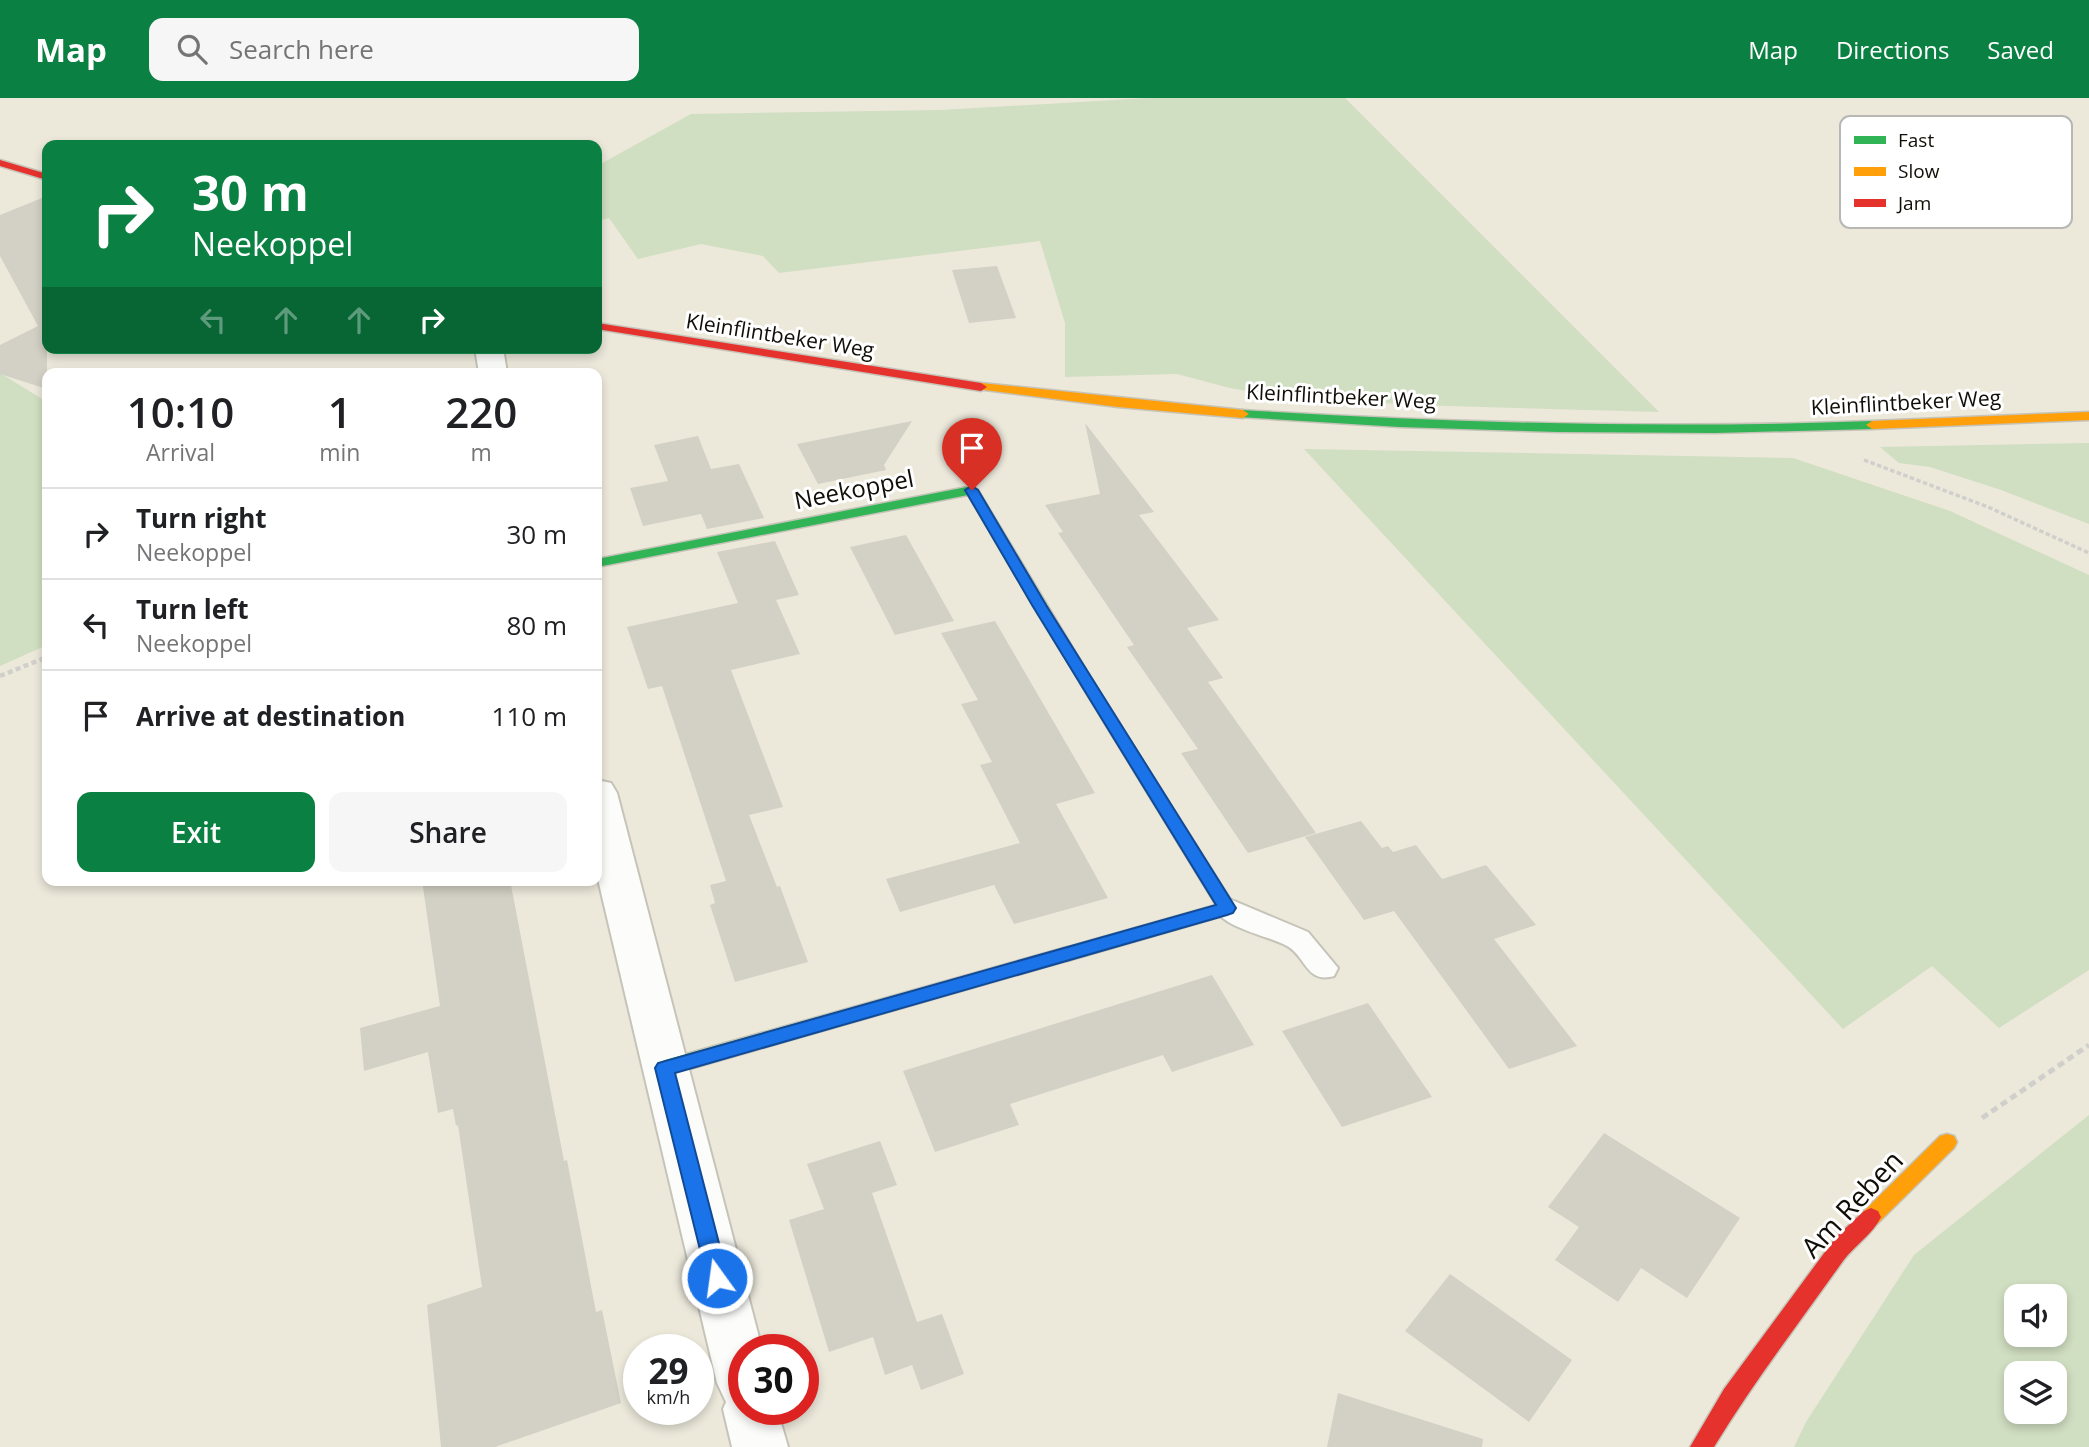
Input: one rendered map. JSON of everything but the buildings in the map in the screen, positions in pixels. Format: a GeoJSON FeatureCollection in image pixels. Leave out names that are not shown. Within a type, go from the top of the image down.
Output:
{"type":"FeatureCollection","features":[{"type":"Feature","properties":{"kind":"street"},"geometry":{"type":"LineString","coordinates":[[0,163],[42,176]]}},
{"type":"Feature","properties":{"kind":"street","name":"Kleinflintbeker Weg"},"geometry":{"type":"LineString","coordinates":[[602,327],[905,378],[1189,410],[1380,422],[1645,430],[1806,428],[2089,416]]}},
{"type":"Feature","properties":{"kind":"street","name":"Neekoppel"},"geometry":{"type":"LineString","coordinates":[[602,563],[972,490],[1039,605],[1227,908]]}},
{"type":"Feature","properties":{"kind":"street"},"geometry":{"type":"LineString","coordinates":[[602,813],[732,1334]]}},
{"type":"Feature","properties":{"kind":"street"},"geometry":{"type":"LineString","coordinates":[[665,1068],[1227,908]]}},
{"type":"Feature","properties":{"kind":"street","name":"Am Reben"},"geometry":{"type":"LineString","coordinates":[[1701,1447],[1732,1397],[1843,1244],[1947,1142]]}},
{"type":"Feature","properties":{"kind":"street"},"geometry":{"type":"LineString","coordinates":[[754,1425],[760,1447]]}},
{"type":"Feature","properties":{"kind":"lane"},"geometry":{"type":"LineString","coordinates":[[1227,908],[1269,929],[1298,939],[1324,968]]}},
{"type":"Feature","properties":{"kind":"path"},"geometry":{"type":"LineString","coordinates":[[1806,428],[1819,441],[1839,451],[1988,507],[2089,553]]}},
{"type":"Feature","properties":{"kind":"path"},"geometry":{"type":"LineString","coordinates":[[0,676],[42,659]]}},
{"type":"Feature","properties":{"kind":"path"},"geometry":{"type":"LineString","coordinates":[[1947,1142],[2089,1045]]}},
{"type":"Feature","properties":{"kind":"green space"},"geometry":{"type":"Polygon","coordinates":[[[1149,98],[1345,98],[1659,412],[1292,399],[1230,388],[1177,374],[1065,377],[1065,323],[1040,241],[779,273],[763,256],[701,244],[638,259],[609,218],[602,220],[602,163],[691,114],[940,110],[1149,98]]]}},
{"type":"Feature","properties":{"kind":"green space"},"geometry":{"type":"Polygon","coordinates":[[[0,373],[42,399],[42,647],[0,666],[0,373]]]}},
{"type":"Feature","properties":{"kind":"green space"},"geometry":{"type":"Polygon","coordinates":[[[2089,443],[2089,524],[2001,490],[1930,467],[1899,463],[1880,447],[2089,443]]]}},
{"type":"Feature","properties":{"kind":"green space"},"geometry":{"type":"Polygon","coordinates":[[[1304,449],[1793,458],[1950,511],[2089,575],[2089,970],[1999,1028],[1932,966],[1843,1029],[1304,449]]]}},
{"type":"Feature","properties":{"kind":"green space"},"geometry":{"type":"Polygon","coordinates":[[[2089,1115],[2089,1447],[1794,1447],[1806,1422],[1914,1255],[2089,1115]]]}},
{"type":"Feature","properties":{"kind":"traffic: fast"},"geometry":{"type":"LineString","coordinates":[[1243,414],[1558,428],[1715,429],[1872,425]]}},
{"type":"Feature","properties":{"kind":"traffic: fast"},"geometry":{"type":"LineString","coordinates":[[602,562],[972,490],[1087,683]]}},
{"type":"Feature","properties":{"kind":"traffic: fast"},"geometry":{"type":"LineString","coordinates":[[665,1068],[1067,954]]}},
{"type":"Feature","properties":{"kind":"traffic: slow"},"geometry":{"type":"LineString","coordinates":[[981,387],[1243,414]]}},
{"type":"Feature","properties":{"kind":"traffic: slow"},"geometry":{"type":"LineString","coordinates":[[1872,425],[2089,416]]}},
{"type":"Feature","properties":{"kind":"traffic: slow"},"geometry":{"type":"LineString","coordinates":[[1067,954],[1227,908],[1087,683]]}},
{"type":"Feature","properties":{"kind":"traffic: slow"},"geometry":{"type":"LineString","coordinates":[[1871,1217],[1947,1142]]}},
{"type":"Feature","properties":{"kind":"traffic: jam"},"geometry":{"type":"LineString","coordinates":[[0,163],[42,176]]}},
{"type":"Feature","properties":{"kind":"traffic: jam"},"geometry":{"type":"LineString","coordinates":[[602,327],[981,387]]}},
{"type":"Feature","properties":{"kind":"traffic: jam"},"geometry":{"type":"LineString","coordinates":[[1701,1447],[1732,1397],[1843,1244],[1871,1217]]}},
{"type":"Feature","properties":{"kind":"route"},"geometry":{"type":"LineString","coordinates":[[717,1278],[665,1068],[1227,908],[1039,605],[972,490]]}}]}
